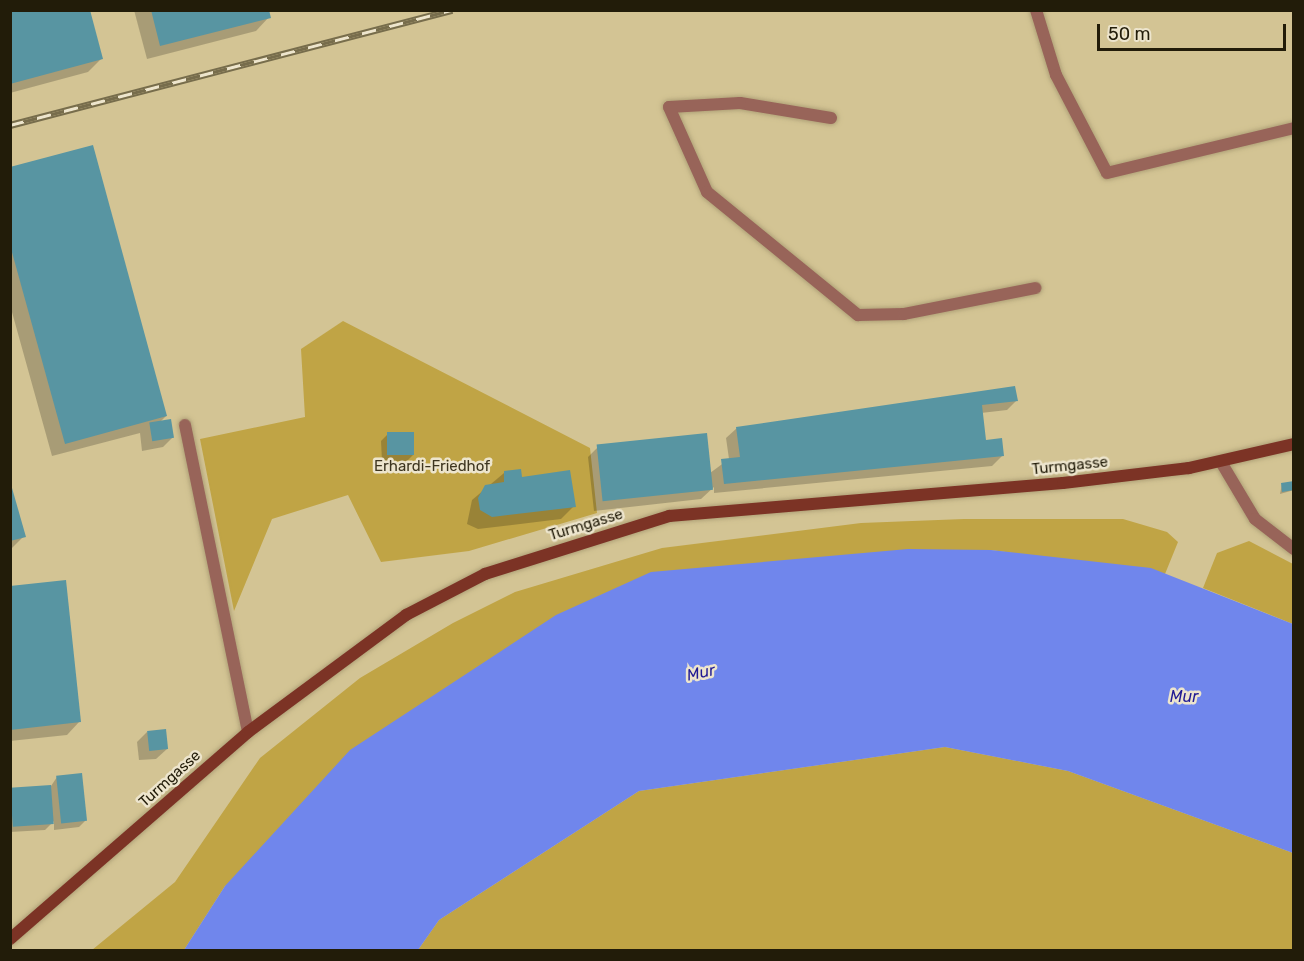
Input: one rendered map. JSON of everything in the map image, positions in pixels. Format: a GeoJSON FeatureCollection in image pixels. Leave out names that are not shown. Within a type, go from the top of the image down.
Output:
{"type":"FeatureCollection","features":[{"type":"Feature","properties":{"kind":"main road","name":"Turmgasse"},"geometry":{"type":"LineString","coordinates":[[10,939],[248,732],[406,615],[485,573],[577,541],[669,516],[1063,483],[1221,462],[1293,444]]}},
{"type":"Feature","properties":{"kind":"street"},"geometry":{"type":"LineString","coordinates":[[1036,10],[1056,75],[1107,173],[1293,128]]}},
{"type":"Feature","properties":{"kind":"street"},"geometry":{"type":"LineString","coordinates":[[831,118],[741,103],[669,107],[707,192],[858,315],[904,315],[1035,288]]}},
{"type":"Feature","properties":{"kind":"street"},"geometry":{"type":"LineString","coordinates":[[185,425],[230,665],[243,693],[248,732]]}},
{"type":"Feature","properties":{"kind":"street"},"geometry":{"type":"LineString","coordinates":[[1221,462],[1255,519],[1293,549]]}},
{"type":"Feature","properties":{"kind":"green space","name":"Erhardi-Friedhof"},"geometry":{"type":"Polygon","coordinates":[[[343,321],[590,448],[597,513],[469,551],[381,562],[348,495],[272,519],[234,611],[200,439],[305,417],[301,349],[343,321]]]}},
{"type":"Feature","properties":{"kind":"green space"},"geometry":{"type":"Polygon","coordinates":[[[964,519],[1123,519],[1167,532],[1178,542],[1165,574],[991,550],[225,886],[184,950],[92,950],[175,882],[260,758],[360,678],[453,623],[515,592],[662,548],[861,523],[964,519]]]}},
{"type":"Feature","properties":{"kind":"green space"},"geometry":{"type":"Polygon","coordinates":[[[1249,541],[1293,564],[1293,624],[1203,588],[1217,553],[1249,541]]]}},
{"type":"Feature","properties":{"kind":"green space"},"geometry":{"type":"Polygon","coordinates":[[[945,747],[1068,771],[1293,853],[1293,950],[418,950],[439,920],[639,791],[945,747]]]}},
{"type":"Feature","properties":{"kind":"water","name":"Mur"},"geometry":{"type":"Polygon","coordinates":[[[908,549],[991,550],[1151,568],[1293,624],[1293,853],[1068,771],[945,747],[639,791],[439,920],[418,950],[184,950],[225,886],[350,750],[556,615],[651,572],[908,549]]]}},
{"type":"Feature","properties":{"kind":"building"},"geometry":{"type":"Polygon","coordinates":[[[10,10],[90,10],[103,59],[10,84],[10,10]]]}},
{"type":"Feature","properties":{"kind":"building"},"geometry":{"type":"Polygon","coordinates":[[[151,10],[269,10],[271,18],[160,46],[151,10]]]}},
{"type":"Feature","properties":{"kind":"building"},"geometry":{"type":"Polygon","coordinates":[[[93,145],[167,416],[65,444],[10,245],[10,167],[93,145]]]}},
{"type":"Feature","properties":{"kind":"building"},"geometry":{"type":"Polygon","coordinates":[[[1015,386],[1018,401],[982,405],[986,440],[1002,438],[1004,456],[724,484],[721,459],[740,457],[736,427],[1015,386]]]}},
{"type":"Feature","properties":{"kind":"building"},"geometry":{"type":"Polygon","coordinates":[[[171,419],[174,438],[152,441],[149,422],[171,419]]]}},
{"type":"Feature","properties":{"kind":"building"},"geometry":{"type":"Polygon","coordinates":[[[387,432],[414,432],[414,455],[387,455],[387,432]]]}},
{"type":"Feature","properties":{"kind":"building"},"geometry":{"type":"Polygon","coordinates":[[[707,433],[713,490],[603,501],[597,445],[707,433]]]}},
{"type":"Feature","properties":{"kind":"building"},"geometry":{"type":"Polygon","coordinates":[[[521,469],[522,477],[570,470],[576,507],[492,517],[480,510],[478,498],[485,485],[504,482],[504,471],[521,469]]]}},
{"type":"Feature","properties":{"kind":"building"},"geometry":{"type":"Polygon","coordinates":[[[10,481],[26,537],[10,541],[10,481]]]}},
{"type":"Feature","properties":{"kind":"building"},"geometry":{"type":"Polygon","coordinates":[[[1294,481],[1294,490],[1282,492],[1281,483],[1294,481]]]}},
{"type":"Feature","properties":{"kind":"building"},"geometry":{"type":"Polygon","coordinates":[[[66,580],[81,722],[10,730],[10,586],[66,580]]]}},
{"type":"Feature","properties":{"kind":"building"},"geometry":{"type":"Polygon","coordinates":[[[166,729],[168,749],[149,751],[147,731],[166,729]]]}},
{"type":"Feature","properties":{"kind":"building"},"geometry":{"type":"Polygon","coordinates":[[[82,773],[87,821],[61,823],[56,776],[82,773]]]}},
{"type":"Feature","properties":{"kind":"building"},"geometry":{"type":"Polygon","coordinates":[[[51,785],[54,824],[13,827],[10,788],[51,785]]]}},
{"type":"Feature","properties":{"kind":"railway"},"geometry":{"type":"LineString","coordinates":[[10,125],[452,10]]}}]}
